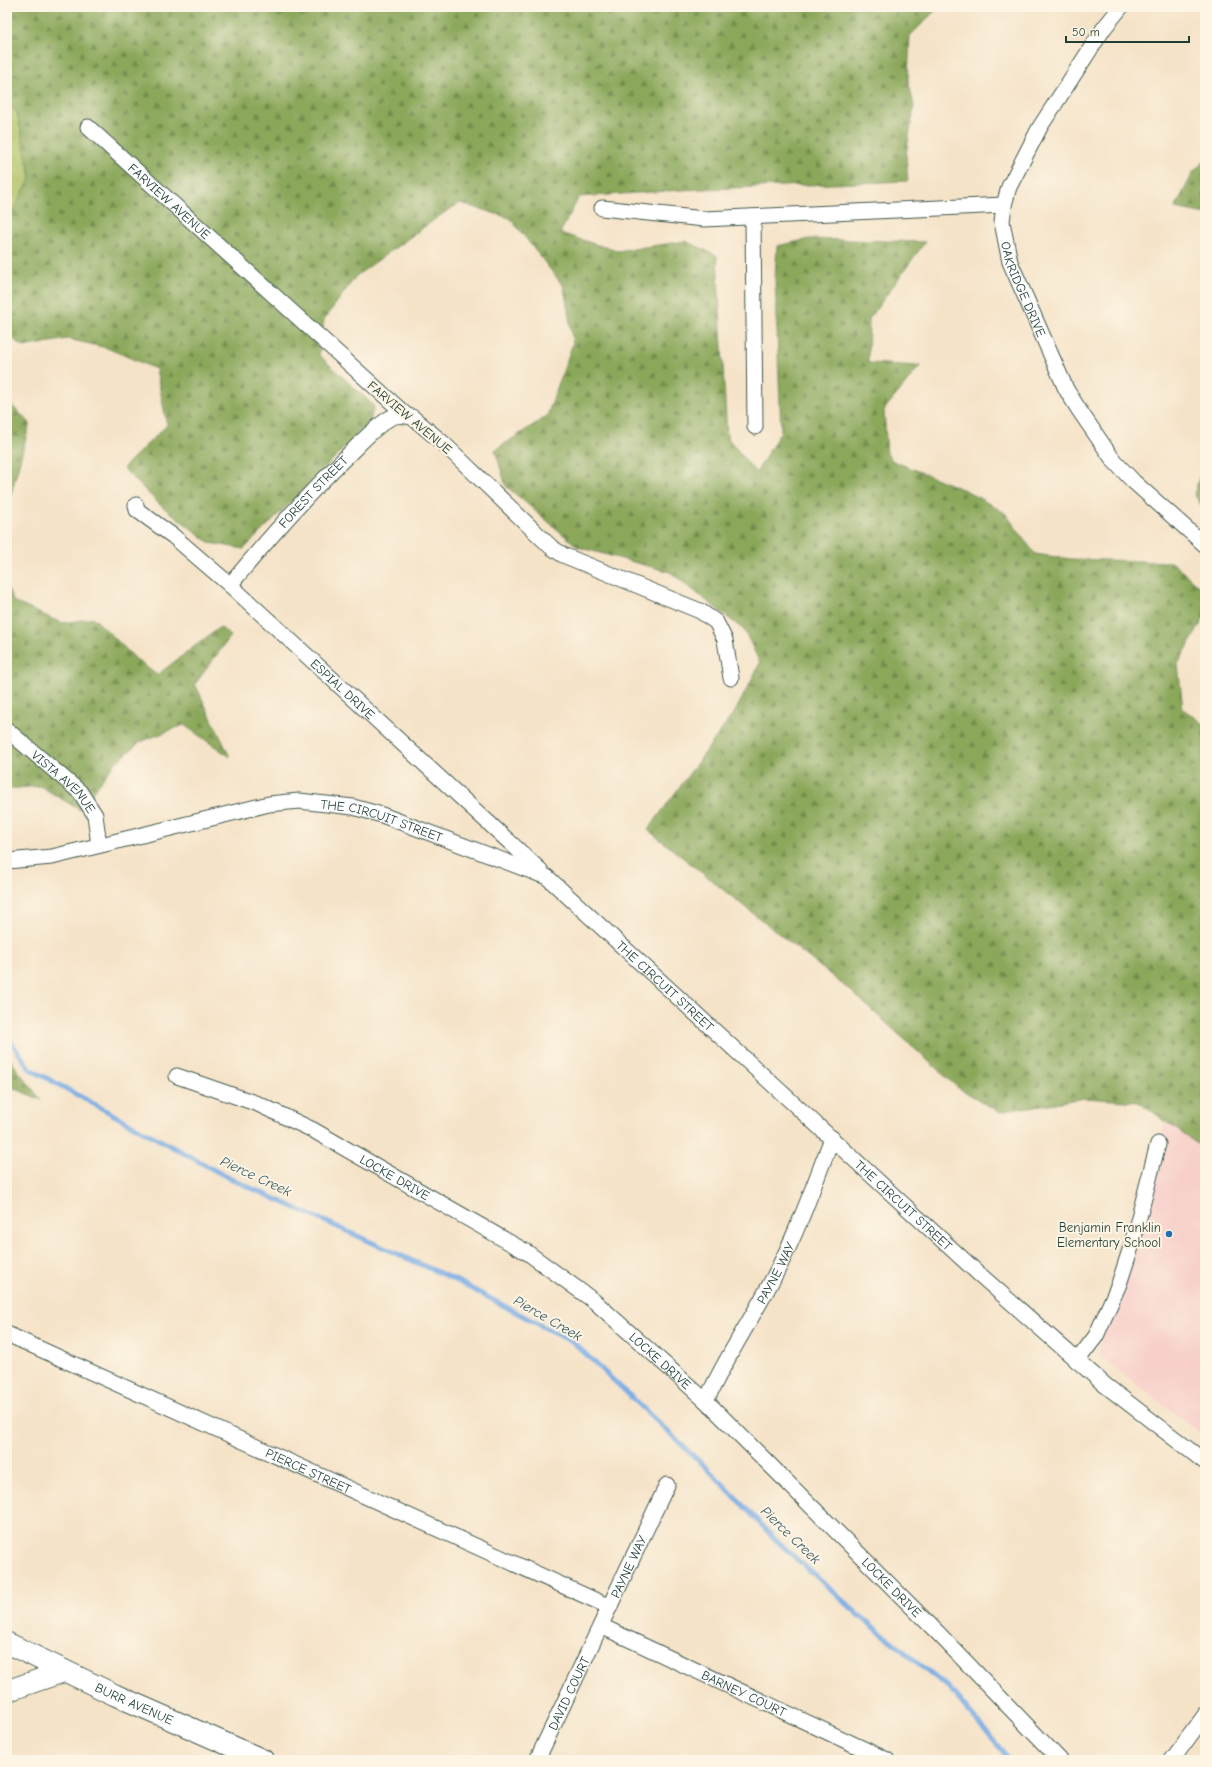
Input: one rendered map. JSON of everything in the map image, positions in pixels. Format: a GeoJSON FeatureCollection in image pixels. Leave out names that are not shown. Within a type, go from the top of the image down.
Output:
{"type":"FeatureCollection","features":[{"type":"Feature","properties":{"kind":"street","name":"OAKRIDGE DRIVE"},"geometry":{"type":"LineString","coordinates":[[1121,7],[1104,28],[1040,127],[1009,187],[1004,205],[1002,222],[1010,262],[1066,389],[1114,461],[1134,482],[1205,546]]}},
{"type":"Feature","properties":{"kind":"street","name":"FARVIEW AVENUE"},"geometry":{"type":"LineString","coordinates":[[88,127],[407,416],[412,417],[443,443],[536,534],[563,556],[700,611],[716,622],[725,640],[731,678]]}},
{"type":"Feature","properties":{"kind":"street"},"geometry":{"type":"LineString","coordinates":[[602,208],[704,219],[1004,205]]}},
{"type":"Feature","properties":{"kind":"street"},"geometry":{"type":"LineString","coordinates":[[753,217],[755,427]]}},
{"type":"Feature","properties":{"kind":"street","name":"FOREST STREET"},"geometry":{"type":"LineString","coordinates":[[230,585],[293,511],[379,425],[391,417],[401,415],[407,416]]}},
{"type":"Feature","properties":{"kind":"street","name":"ESPIAL DRIVE"},"geometry":{"type":"LineString","coordinates":[[136,505],[137,510],[173,536],[230,585],[547,878]]}},
{"type":"Feature","properties":{"kind":"street","name":"VISTA AVENUE"},"geometry":{"type":"LineString","coordinates":[[7,730],[80,792],[95,815],[99,845]]}},
{"type":"Feature","properties":{"kind":"street","name":"THE CIRCUIT STREET"},"geometry":{"type":"LineString","coordinates":[[7,861],[52,857],[269,804],[299,801],[353,807],[382,815],[547,878],[979,1274],[1077,1361],[1105,1385],[1205,1462]]}},
{"type":"Feature","properties":{"kind":"street","name":"LOCKE DRIVE"},"geometry":{"type":"LineString","coordinates":[[176,1076],[258,1104],[313,1130],[528,1253],[594,1301],[706,1401],[932,1627],[1060,1760]]}},
{"type":"Feature","properties":{"kind":"street","name":"PAYNE WAY"},"geometry":{"type":"LineString","coordinates":[[706,1401],[722,1367],[776,1272],[797,1227],[832,1138]]}},
{"type":"Feature","properties":{"kind":"street"},"geometry":{"type":"LineString","coordinates":[[1077,1361],[1096,1336],[1119,1284],[1132,1244],[1158,1144]]}},
{"type":"Feature","properties":{"kind":"street","name":"PIERCE STREET"},"geometry":{"type":"LineString","coordinates":[[7,1334],[610,1608]]}},
{"type":"Feature","properties":{"kind":"street","name":"PAYNE WAY"},"geometry":{"type":"LineString","coordinates":[[601,1626],[668,1485]]}},
{"type":"Feature","properties":{"kind":"street","name":"DAVID COURT"},"geometry":{"type":"LineString","coordinates":[[537,1760],[601,1626]]}},
{"type":"Feature","properties":{"kind":"street","name":"BARNEY COURT"},"geometry":{"type":"LineString","coordinates":[[601,1626],[887,1760]]}},
{"type":"Feature","properties":{"kind":"street","name":"BURR AVENUE"},"geometry":{"type":"LineString","coordinates":[[7,1643],[65,1671],[263,1760]]}},
{"type":"Feature","properties":{"kind":"street"},"geometry":{"type":"LineString","coordinates":[[7,1691],[65,1671]]}},
{"type":"Feature","properties":{"kind":"street"},"geometry":{"type":"LineString","coordinates":[[1172,1760],[1205,1715]]}},
{"type":"Feature","properties":{"kind":"shaded area","name":"Benjamin Franklin Elementary School"},"geometry":{"type":"Polygon","coordinates":[[[1168,1114],[1205,1114],[1205,1437],[1097,1354],[1168,1114]]]}},
{"type":"Feature","properties":{"kind":"green space"},"geometry":{"type":"Polygon","coordinates":[[[7,7],[939,7],[910,36],[908,79],[914,106],[906,155],[908,181],[681,190],[579,197],[560,233],[617,251],[686,241],[717,256],[727,437],[756,473],[781,431],[775,279],[777,246],[809,239],[925,242],[869,319],[868,363],[920,366],[884,410],[887,454],[893,461],[967,491],[1005,513],[1035,554],[1071,559],[1172,562],[1205,592],[1205,616],[1178,664],[1183,709],[1205,725],[1205,1146],[1190,1139],[1139,1102],[1085,1098],[999,1112],[957,1087],[852,992],[648,830],[736,710],[760,663],[744,630],[670,572],[578,547],[506,486],[495,450],[547,416],[573,343],[564,287],[510,218],[460,203],[445,212],[356,276],[324,320],[319,355],[374,406],[370,422],[244,549],[210,543],[159,504],[123,468],[167,425],[156,369],[107,348],[68,339],[23,347],[7,334],[7,220],[31,178],[17,113],[7,102],[7,7]]]}},
{"type":"Feature","properties":{"kind":"green space"},"geometry":{"type":"Polygon","coordinates":[[[7,102],[17,113],[31,178],[7,220],[7,102]]]}},
{"type":"Feature","properties":{"kind":"green space"},"geometry":{"type":"Polygon","coordinates":[[[1205,160],[1205,214],[1175,208],[1194,171],[1205,160]]]}},
{"type":"Feature","properties":{"kind":"green space"},"geometry":{"type":"Polygon","coordinates":[[[7,401],[30,423],[7,509],[7,401]]]}},
{"type":"Feature","properties":{"kind":"green space"},"geometry":{"type":"Polygon","coordinates":[[[1205,459],[1205,511],[1194,494],[1205,459]]]}},
{"type":"Feature","properties":{"kind":"green space"},"geometry":{"type":"Polygon","coordinates":[[[7,587],[14,602],[62,623],[94,618],[137,660],[157,675],[220,627],[231,636],[195,684],[230,757],[184,725],[140,742],[114,764],[80,810],[40,786],[7,789],[7,587]]]}},
{"type":"Feature","properties":{"kind":"green space"},"geometry":{"type":"Polygon","coordinates":[[[7,1056],[41,1100],[7,1085],[7,1056]]]}},
{"type":"Feature","properties":{"kind":"waterway","name":"Pierce Creek"},"geometry":{"type":"LineString","coordinates":[[7,1036],[30,1069],[229,1178],[455,1280],[574,1343],[717,1478],[778,1542],[859,1615],[948,1687],[1010,1760]]}},
{"type":"Feature","properties":{"kind":"place","name":"Benjamin Franklin Elementary School"},"geometry":{"type":"Point","coordinates":[1169,1234]}}]}
